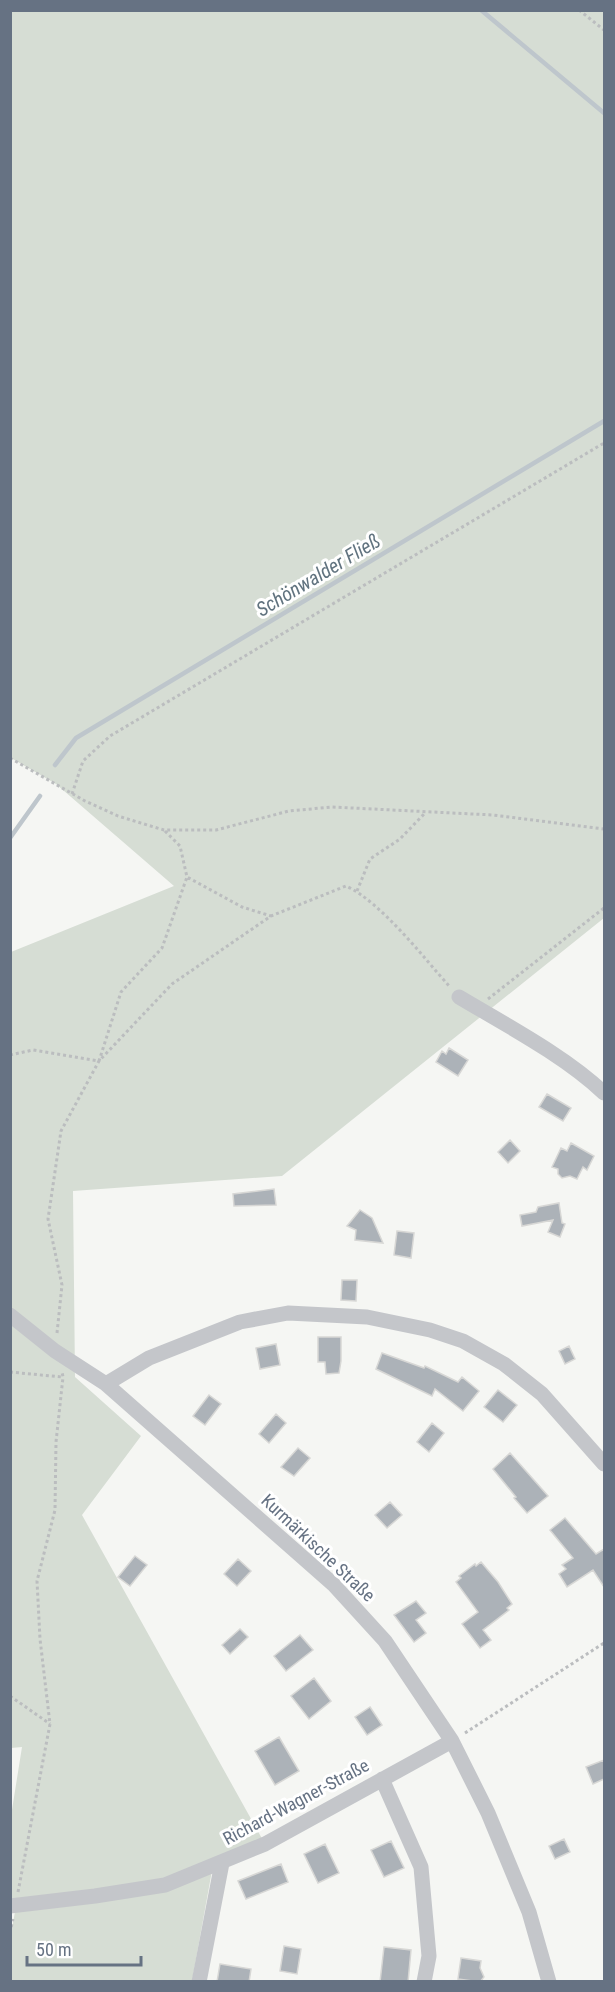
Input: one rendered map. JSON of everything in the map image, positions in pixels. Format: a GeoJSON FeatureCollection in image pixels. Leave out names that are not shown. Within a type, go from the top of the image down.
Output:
{"type":"FeatureCollection","features":[{"type":"Feature","properties":{"kind":"street"},"geometry":{"type":"LineString","coordinates":[[459,997],[593,1082],[604,1093]]}},
{"type":"Feature","properties":{"kind":"street"},"geometry":{"type":"LineString","coordinates":[[106,1384],[149,1358],[240,1322],[288,1313],[367,1317],[430,1330],[463,1341],[504,1364],[542,1394],[604,1464]]}},
{"type":"Feature","properties":{"kind":"street","name":"Kurmärkische Straße"},"geometry":{"type":"LineString","coordinates":[[10,1315],[55,1352],[106,1384],[333,1584],[385,1641],[452,1741],[488,1814],[529,1912],[549,1982]]}},
{"type":"Feature","properties":{"kind":"street","name":"Richard-Wagner-Straße"},"geometry":{"type":"LineString","coordinates":[[13,1906],[165,1885],[265,1844],[452,1741]]}},
{"type":"Feature","properties":{"kind":"street"},"geometry":{"type":"LineString","coordinates":[[382,1779],[421,1867],[429,1956],[424,1982]]}},
{"type":"Feature","properties":{"kind":"street"},"geometry":{"type":"LineString","coordinates":[[199,1982],[222,1863]]}},
{"type":"Feature","properties":{"kind":"path"},"geometry":{"type":"LineString","coordinates":[[579,10],[604,30]]}},
{"type":"Feature","properties":{"kind":"path"},"geometry":{"type":"LineString","coordinates":[[72,794],[83,762],[110,736],[604,443]]}},
{"type":"Feature","properties":{"kind":"path"},"geometry":{"type":"LineString","coordinates":[[10,758],[72,794],[118,816],[164,830],[216,830],[310,808],[332,807],[493,815],[604,829]]}},
{"type":"Feature","properties":{"kind":"path"},"geometry":{"type":"LineString","coordinates":[[357,891],[370,860],[400,839],[424,813]]}},
{"type":"Feature","properties":{"kind":"path"},"geometry":{"type":"LineString","coordinates":[[55,1352],[62,1286],[48,1220],[61,1131],[99,1061],[121,992],[162,948],[187,877],[180,846],[164,830]]}},
{"type":"Feature","properties":{"kind":"path"},"geometry":{"type":"LineString","coordinates":[[187,877],[242,908],[271,916]]}},
{"type":"Feature","properties":{"kind":"path"},"geometry":{"type":"LineString","coordinates":[[99,1061],[172,984],[271,916],[346,886],[365,897],[459,997]]}},
{"type":"Feature","properties":{"kind":"path"},"geometry":{"type":"LineString","coordinates":[[476,1008],[604,908]]}},
{"type":"Feature","properties":{"kind":"path"},"geometry":{"type":"LineString","coordinates":[[10,1055],[33,1050],[99,1061]]}},
{"type":"Feature","properties":{"kind":"path"},"geometry":{"type":"LineString","coordinates":[[10,1371],[63,1377],[56,1442],[56,1510],[37,1581],[40,1639],[50,1724],[13,1906],[10,1933]]}},
{"type":"Feature","properties":{"kind":"path"},"geometry":{"type":"LineString","coordinates":[[452,1741],[604,1643]]}},
{"type":"Feature","properties":{"kind":"path"},"geometry":{"type":"LineString","coordinates":[[10,1696],[50,1724]]}},
{"type":"Feature","properties":{"kind":"shaded area"},"geometry":{"type":"Polygon","coordinates":[[[11,11],[604,11],[604,918],[282,1176],[73,1191],[75,1377],[141,1436],[82,1515],[265,1844],[213,1865],[192,1981],[11,1981],[11,1934],[16,1906],[11,1906],[11,1816],[22,1747],[11,1748],[11,952],[174,886],[56,784],[11,758],[11,11]]]}},
{"type":"Feature","properties":{"kind":"building"},"geometry":{"type":"Polygon","coordinates":[[[449,1048],[468,1060],[458,1076],[436,1062],[442,1051],[446,1054],[449,1048]]]}},
{"type":"Feature","properties":{"kind":"building"},"geometry":{"type":"Polygon","coordinates":[[[547,1094],[571,1108],[563,1121],[539,1107],[547,1094]]]}},
{"type":"Feature","properties":{"kind":"building"},"geometry":{"type":"Polygon","coordinates":[[[510,1140],[520,1151],[508,1163],[498,1152],[510,1140]]]}},
{"type":"Feature","properties":{"kind":"building"},"geometry":{"type":"Polygon","coordinates":[[[571,1143],[594,1156],[587,1170],[583,1167],[577,1179],[570,1176],[562,1178],[558,1174],[558,1169],[552,1167],[561,1148],[567,1151],[571,1143]]]}},
{"type":"Feature","properties":{"kind":"building"},"geometry":{"type":"Polygon","coordinates":[[[274,1189],[276,1205],[234,1206],[233,1194],[274,1189]]]}},
{"type":"Feature","properties":{"kind":"building"},"geometry":{"type":"Polygon","coordinates":[[[559,1203],[562,1223],[565,1224],[560,1237],[548,1232],[553,1220],[522,1226],[520,1215],[536,1212],[538,1207],[559,1203]]]}},
{"type":"Feature","properties":{"kind":"building"},"geometry":{"type":"Polygon","coordinates":[[[360,1210],[372,1218],[383,1243],[355,1240],[356,1230],[347,1226],[360,1210]]]}},
{"type":"Feature","properties":{"kind":"building"},"geometry":{"type":"Polygon","coordinates":[[[397,1231],[414,1233],[411,1258],[394,1255],[397,1231]]]}},
{"type":"Feature","properties":{"kind":"building"},"geometry":{"type":"Polygon","coordinates":[[[342,1280],[357,1280],[356,1301],[341,1300],[342,1280]]]}},
{"type":"Feature","properties":{"kind":"building"},"geometry":{"type":"Polygon","coordinates":[[[318,1337],[341,1337],[339,1373],[326,1374],[325,1362],[318,1362],[318,1337]]]}},
{"type":"Feature","properties":{"kind":"building"},"geometry":{"type":"Polygon","coordinates":[[[276,1344],[280,1365],[260,1369],[256,1348],[276,1344]]]}},
{"type":"Feature","properties":{"kind":"building"},"geometry":{"type":"Polygon","coordinates":[[[569,1346],[575,1359],[565,1364],[559,1351],[569,1346]]]}},
{"type":"Feature","properties":{"kind":"building"},"geometry":{"type":"Polygon","coordinates":[[[382,1353],[424,1368],[425,1366],[458,1382],[462,1377],[479,1391],[463,1411],[435,1389],[432,1396],[376,1369],[382,1353]]]}},
{"type":"Feature","properties":{"kind":"building"},"geometry":{"type":"Polygon","coordinates":[[[498,1390],[517,1405],[503,1422],[484,1407],[498,1390]]]}},
{"type":"Feature","properties":{"kind":"building"},"geometry":{"type":"Polygon","coordinates":[[[209,1395],[221,1404],[205,1425],[193,1416],[209,1395]]]}},
{"type":"Feature","properties":{"kind":"building"},"geometry":{"type":"Polygon","coordinates":[[[276,1414],[286,1423],[269,1443],[259,1434],[276,1414]]]}},
{"type":"Feature","properties":{"kind":"building"},"geometry":{"type":"Polygon","coordinates":[[[432,1423],[444,1433],[429,1452],[417,1442],[432,1423]]]}},
{"type":"Feature","properties":{"kind":"building"},"geometry":{"type":"Polygon","coordinates":[[[298,1448],[310,1458],[294,1476],[281,1467],[298,1448]]]}},
{"type":"Feature","properties":{"kind":"building"},"geometry":{"type":"Polygon","coordinates":[[[510,1453],[548,1496],[527,1513],[493,1469],[510,1453]]]}},
{"type":"Feature","properties":{"kind":"building"},"geometry":{"type":"Polygon","coordinates":[[[390,1502],[402,1515],[387,1528],[375,1515],[390,1502]]]}},
{"type":"Feature","properties":{"kind":"building"},"geometry":{"type":"Polygon","coordinates":[[[565,1518],[596,1554],[604,1549],[604,1587],[593,1570],[567,1587],[559,1574],[566,1569],[562,1565],[573,1558],[550,1530],[565,1518]]]}},
{"type":"Feature","properties":{"kind":"building"},"geometry":{"type":"Polygon","coordinates":[[[135,1556],[147,1565],[130,1586],[118,1577],[135,1556]]]}},
{"type":"Feature","properties":{"kind":"building"},"geometry":{"type":"Polygon","coordinates":[[[238,1559],[251,1571],[237,1586],[224,1574],[238,1559]]]}},
{"type":"Feature","properties":{"kind":"building"},"geometry":{"type":"Polygon","coordinates":[[[481,1562],[498,1582],[512,1604],[507,1608],[509,1610],[483,1630],[491,1640],[480,1648],[462,1624],[478,1612],[456,1582],[461,1578],[459,1576],[481,1562]]]}},
{"type":"Feature","properties":{"kind":"building"},"geometry":{"type":"Polygon","coordinates":[[[416,1601],[426,1613],[416,1620],[426,1633],[414,1642],[394,1615],[416,1601]]]}},
{"type":"Feature","properties":{"kind":"building"},"geometry":{"type":"Polygon","coordinates":[[[240,1629],[248,1637],[230,1654],[222,1645],[240,1629]]]}},
{"type":"Feature","properties":{"kind":"building"},"geometry":{"type":"Polygon","coordinates":[[[300,1635],[313,1650],[286,1671],[274,1656],[300,1635]]]}},
{"type":"Feature","properties":{"kind":"building"},"geometry":{"type":"Polygon","coordinates":[[[314,1678],[331,1701],[309,1719],[291,1696],[314,1678]]]}},
{"type":"Feature","properties":{"kind":"building"},"geometry":{"type":"Polygon","coordinates":[[[370,1707],[382,1725],[367,1735],[355,1717],[370,1707]]]}},
{"type":"Feature","properties":{"kind":"building"},"geometry":{"type":"Polygon","coordinates":[[[279,1737],[299,1771],[275,1785],[255,1751],[279,1737]]]}},
{"type":"Feature","properties":{"kind":"building"},"geometry":{"type":"Polygon","coordinates":[[[604,1760],[604,1779],[593,1784],[586,1767],[604,1760]]]}},
{"type":"Feature","properties":{"kind":"building"},"geometry":{"type":"Polygon","coordinates":[[[564,1839],[570,1852],[555,1859],[549,1846],[564,1839]]]}},
{"type":"Feature","properties":{"kind":"building"},"geometry":{"type":"Polygon","coordinates":[[[391,1841],[404,1868],[384,1877],[371,1850],[391,1841]]]}},
{"type":"Feature","properties":{"kind":"building"},"geometry":{"type":"Polygon","coordinates":[[[325,1844],[339,1873],[318,1883],[304,1854],[325,1844]]]}},
{"type":"Feature","properties":{"kind":"building"},"geometry":{"type":"Polygon","coordinates":[[[281,1864],[288,1882],[246,1899],[238,1881],[281,1864]]]}},
{"type":"Feature","properties":{"kind":"building"},"geometry":{"type":"Polygon","coordinates":[[[284,1946],[301,1949],[297,1974],[280,1971],[284,1946]]]}},
{"type":"Feature","properties":{"kind":"building"},"geometry":{"type":"Polygon","coordinates":[[[384,1947],[411,1950],[408,1982],[380,1982],[384,1947]]]}},
{"type":"Feature","properties":{"kind":"building"},"geometry":{"type":"Polygon","coordinates":[[[461,1958],[481,1961],[480,1968],[484,1977],[480,1982],[458,1979],[461,1958]]]}},
{"type":"Feature","properties":{"kind":"building"},"geometry":{"type":"Polygon","coordinates":[[[220,1964],[251,1969],[249,1982],[217,1982],[220,1964]]]}},
{"type":"Feature","properties":{"kind":"waterway"},"geometry":{"type":"LineString","coordinates":[[481,10],[604,113]]}},
{"type":"Feature","properties":{"kind":"waterway","name":"Schönwalder Fließ"},"geometry":{"type":"LineString","coordinates":[[55,765],[76,738],[604,421]]}},
{"type":"Feature","properties":{"kind":"waterway","name":"Schönwalder Fließ"},"geometry":{"type":"LineString","coordinates":[[10,838],[40,796]]}}]}
